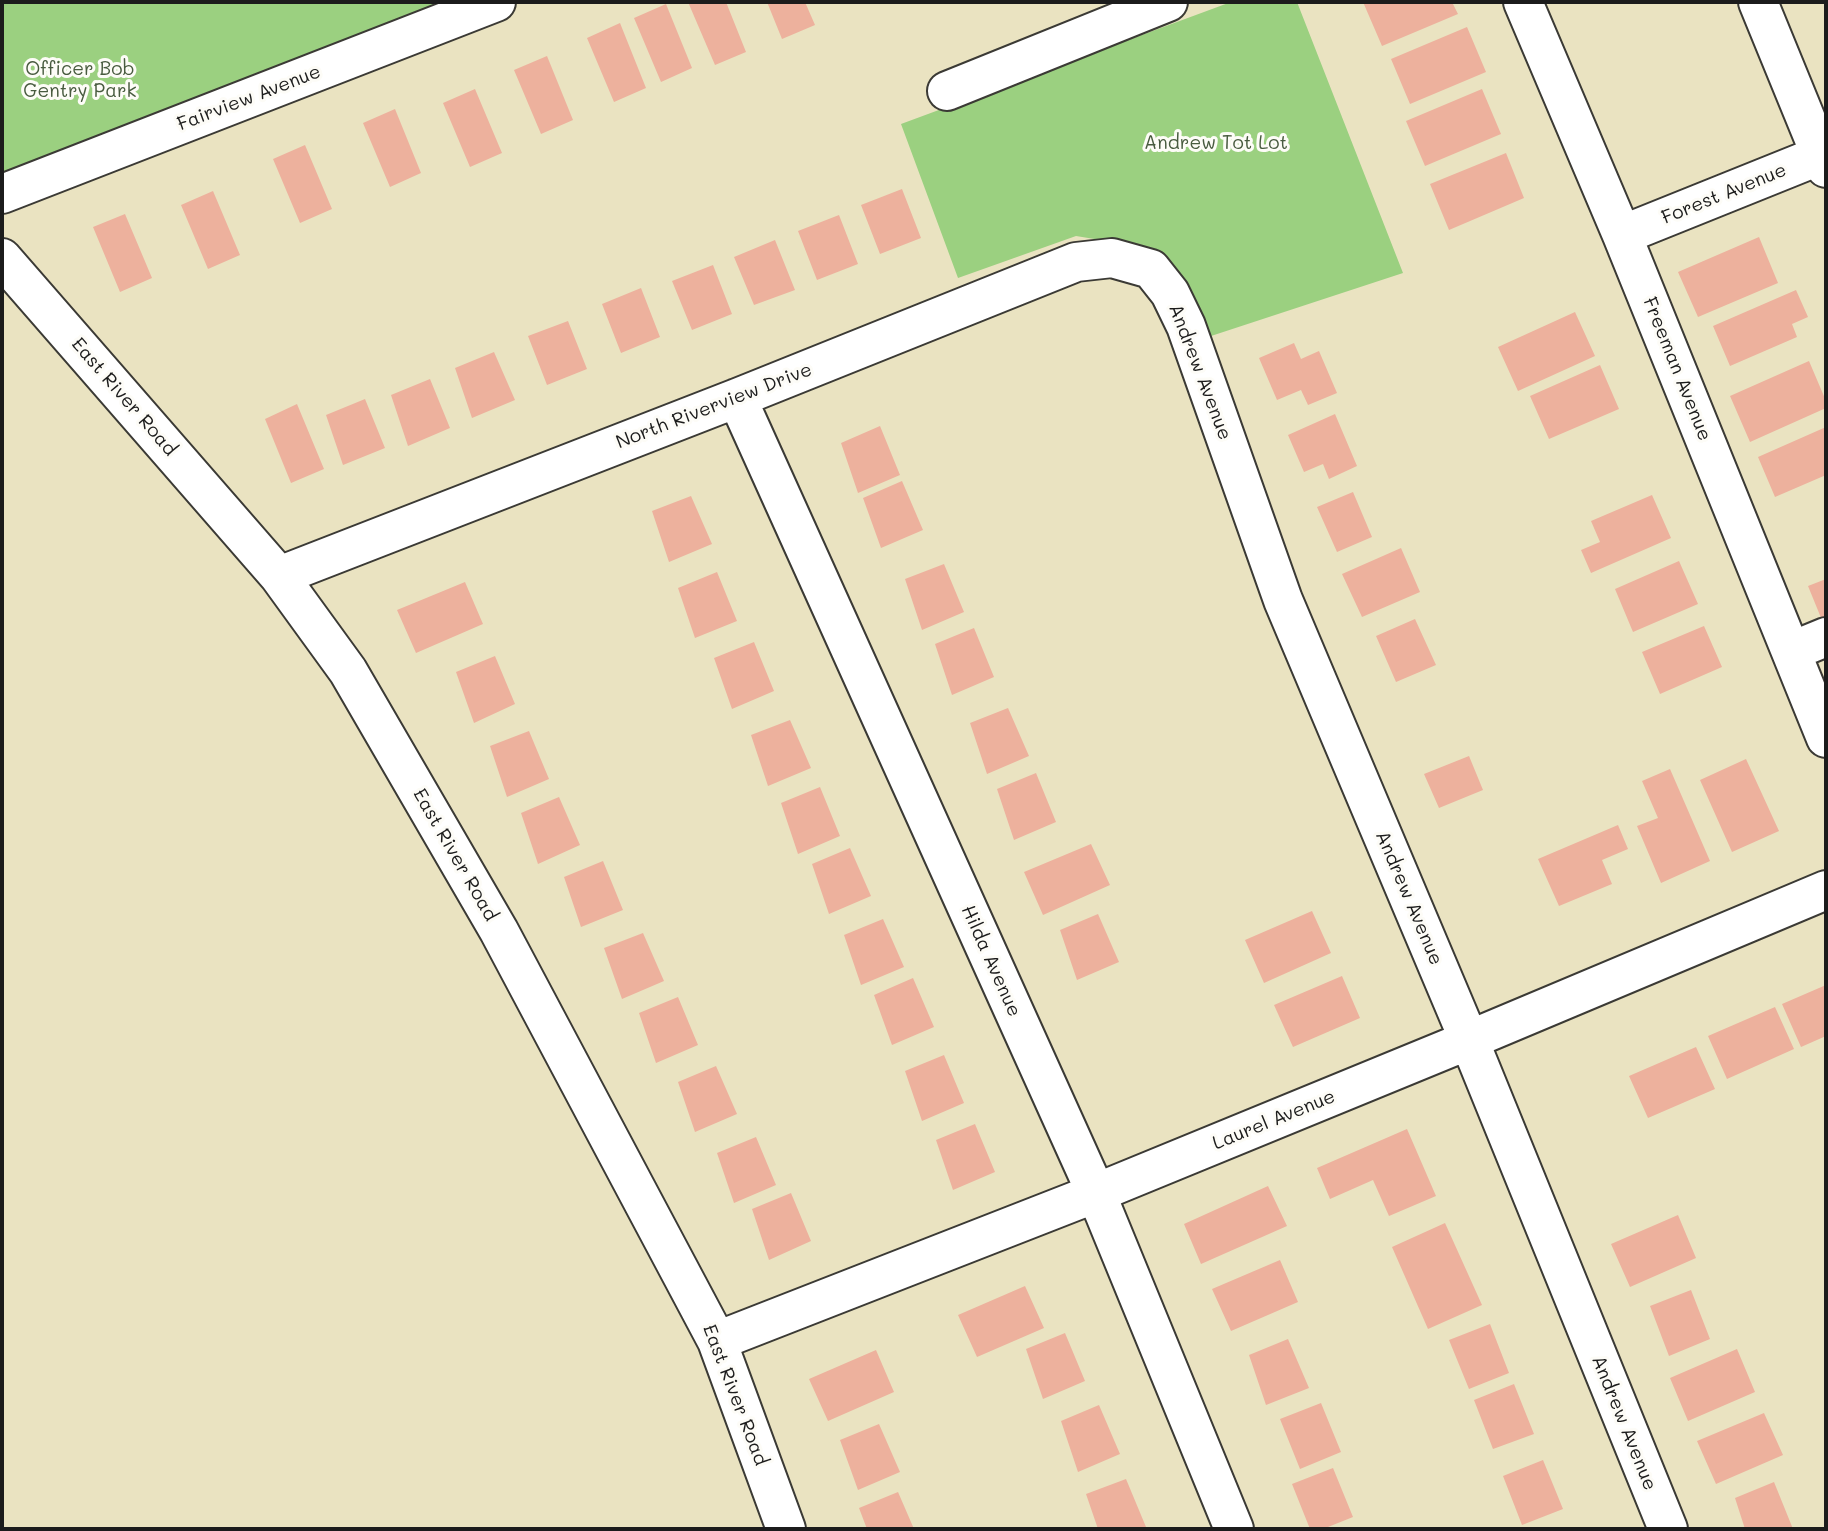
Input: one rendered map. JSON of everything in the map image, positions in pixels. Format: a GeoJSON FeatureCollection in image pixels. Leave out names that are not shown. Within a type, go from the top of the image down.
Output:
{"type":"FeatureCollection","features":[{"type":"Feature","properties":{"kind":"street","name":"Fairview Avenue"},"geometry":{"type":"LineString","coordinates":[[2,194],[496,2]]}},
{"type":"Feature","properties":{"kind":"street"},"geometry":{"type":"LineString","coordinates":[[947,91],[1168,2]]}},
{"type":"Feature","properties":{"kind":"street","name":"Freeman Avenue"},"geometry":{"type":"LineString","coordinates":[[1523,2],[1622,235],[1826,738]]}},
{"type":"Feature","properties":{"kind":"street"},"geometry":{"type":"LineString","coordinates":[[1758,2],[1825,158]]}},
{"type":"Feature","properties":{"kind":"street","name":"Forest Avenue"},"geometry":{"type":"LineString","coordinates":[[1622,235],[1825,158]]}},
{"type":"Feature","properties":{"kind":"street","name":"East River Road"},"geometry":{"type":"LineString","coordinates":[[2,258],[279,576],[348,671],[499,931],[717,1341],[786,1529]]}},
{"type":"Feature","properties":{"kind":"street","name":"North Riverview Drive"},"geometry":{"type":"LineString","coordinates":[[279,576],[737,398],[1076,262],[1112,258],[1151,268]]}},
{"type":"Feature","properties":{"kind":"street","name":"Andrew Avenue"},"geometry":{"type":"LineString","coordinates":[[1151,268],[1170,293],[1186,326],[1283,600],[1469,1040],[1668,1529]]}},
{"type":"Feature","properties":{"kind":"street","name":"Hilda Avenue"},"geometry":{"type":"LineString","coordinates":[[737,398],[1096,1193],[1234,1529]]}},
{"type":"Feature","properties":{"kind":"street"},"geometry":{"type":"LineString","coordinates":[[1791,652],[1826,637]]}},
{"type":"Feature","properties":{"kind":"street","name":"Laurel Avenue"},"geometry":{"type":"LineString","coordinates":[[717,1341],[1096,1193],[1826,890]]}},
{"type":"Feature","properties":{"kind":"green space","name":"Officer Bob Gentry Park"},"geometry":{"type":"Polygon","coordinates":[[[2,2],[496,2],[2,194],[2,2]]]}},
{"type":"Feature","properties":{"kind":"green space","name":"Andrew Tot Lot"},"geometry":{"type":"Polygon","coordinates":[[[1231,2],[1297,2],[1403,273],[1208,337],[1189,287],[1160,256],[1119,243],[1076,236],[958,278],[901,124],[1231,2]]]}},
{"type":"Feature","properties":{"kind":"building"},"geometry":{"type":"Polygon","coordinates":[[[688,2],[726,2],[746,52],[715,65],[688,2]]]}},
{"type":"Feature","properties":{"kind":"building"},"geometry":{"type":"Polygon","coordinates":[[[767,2],[805,2],[815,25],[782,39],[767,2]]]}},
{"type":"Feature","properties":{"kind":"building"},"geometry":{"type":"Polygon","coordinates":[[[1363,2],[1452,2],[1458,14],[1382,46],[1363,2]]]}},
{"type":"Feature","properties":{"kind":"building"},"geometry":{"type":"Polygon","coordinates":[[[666,4],[692,68],[661,82],[634,18],[666,4]]]}},
{"type":"Feature","properties":{"kind":"building"},"geometry":{"type":"Polygon","coordinates":[[[620,23],[646,88],[614,102],[587,38],[620,23]]]}},
{"type":"Feature","properties":{"kind":"building"},"geometry":{"type":"Polygon","coordinates":[[[1467,27],[1486,72],[1410,104],[1391,59],[1467,27]]]}},
{"type":"Feature","properties":{"kind":"building"},"geometry":{"type":"Polygon","coordinates":[[[547,56],[573,120],[541,134],[514,70],[547,56]]]}},
{"type":"Feature","properties":{"kind":"building"},"geometry":{"type":"Polygon","coordinates":[[[475,89],[502,153],[470,167],[443,103],[475,89]]]}},
{"type":"Feature","properties":{"kind":"building"},"geometry":{"type":"Polygon","coordinates":[[[1482,89],[1501,134],[1425,166],[1406,121],[1482,89]]]}},
{"type":"Feature","properties":{"kind":"building"},"geometry":{"type":"Polygon","coordinates":[[[395,109],[421,173],[390,187],[363,123],[395,109]]]}},
{"type":"Feature","properties":{"kind":"building"},"geometry":{"type":"Polygon","coordinates":[[[305,145],[332,209],[300,223],[273,159],[305,145]]]}},
{"type":"Feature","properties":{"kind":"building"},"geometry":{"type":"Polygon","coordinates":[[[1506,153],[1524,198],[1449,230],[1430,184],[1506,153]]]}},
{"type":"Feature","properties":{"kind":"building"},"geometry":{"type":"Polygon","coordinates":[[[902,189],[921,238],[880,254],[861,205],[902,189]]]}},
{"type":"Feature","properties":{"kind":"building"},"geometry":{"type":"Polygon","coordinates":[[[213,191],[240,255],[208,269],[181,205],[213,191]]]}},
{"type":"Feature","properties":{"kind":"building"},"geometry":{"type":"Polygon","coordinates":[[[125,214],[152,278],[120,292],[93,227],[125,214]]]}},
{"type":"Feature","properties":{"kind":"building"},"geometry":{"type":"Polygon","coordinates":[[[839,215],[858,264],[817,280],[798,231],[839,215]]]}},
{"type":"Feature","properties":{"kind":"building"},"geometry":{"type":"Polygon","coordinates":[[[1759,237],[1778,283],[1698,317],[1678,272],[1759,237]]]}},
{"type":"Feature","properties":{"kind":"building"},"geometry":{"type":"Polygon","coordinates":[[[775,240],[795,290],[754,305],[734,257],[775,240]]]}},
{"type":"Feature","properties":{"kind":"building"},"geometry":{"type":"Polygon","coordinates":[[[713,265],[732,314],[692,330],[672,281],[713,265]]]}},
{"type":"Feature","properties":{"kind":"building"},"geometry":{"type":"Polygon","coordinates":[[[641,288],[660,337],[621,353],[602,304],[641,288]]]}},
{"type":"Feature","properties":{"kind":"building"},"geometry":{"type":"Polygon","coordinates":[[[1796,290],[1808,317],[1792,324],[1797,337],[1730,366],[1713,326],[1796,290]]]}},
{"type":"Feature","properties":{"kind":"building"},"geometry":{"type":"Polygon","coordinates":[[[1575,312],[1595,356],[1518,391],[1498,347],[1575,312]]]}},
{"type":"Feature","properties":{"kind":"building"},"geometry":{"type":"Polygon","coordinates":[[[568,321],[587,369],[547,385],[528,336],[568,321]]]}},
{"type":"Feature","properties":{"kind":"building"},"geometry":{"type":"Polygon","coordinates":[[[1294,343],[1301,359],[1319,351],[1337,393],[1308,405],[1301,390],[1277,400],[1259,358],[1294,343]]]}},
{"type":"Feature","properties":{"kind":"building"},"geometry":{"type":"Polygon","coordinates":[[[494,352],[515,400],[472,418],[455,368],[494,352]]]}},
{"type":"Feature","properties":{"kind":"building"},"geometry":{"type":"Polygon","coordinates":[[[1809,361],[1826,401],[1826,408],[1750,442],[1730,396],[1809,361]]]}},
{"type":"Feature","properties":{"kind":"building"},"geometry":{"type":"Polygon","coordinates":[[[1600,365],[1619,409],[1549,439],[1530,396],[1600,365]]]}},
{"type":"Feature","properties":{"kind":"building"},"geometry":{"type":"Polygon","coordinates":[[[430,379],[450,428],[408,446],[391,395],[430,379]]]}},
{"type":"Feature","properties":{"kind":"building"},"geometry":{"type":"Polygon","coordinates":[[[365,399],[385,448],[343,465],[326,415],[365,399]]]}},
{"type":"Feature","properties":{"kind":"building"},"geometry":{"type":"Polygon","coordinates":[[[297,404],[324,469],[291,483],[265,419],[297,404]]]}},
{"type":"Feature","properties":{"kind":"building"},"geometry":{"type":"Polygon","coordinates":[[[1335,414],[1357,466],[1329,479],[1323,464],[1304,472],[1288,435],[1335,414]]]}},
{"type":"Feature","properties":{"kind":"building"},"geometry":{"type":"Polygon","coordinates":[[[880,426],[900,475],[858,493],[841,443],[880,426]]]}},
{"type":"Feature","properties":{"kind":"building"},"geometry":{"type":"Polygon","coordinates":[[[1826,427],[1826,475],[1775,497],[1758,457],[1826,427]]]}},
{"type":"Feature","properties":{"kind":"building"},"geometry":{"type":"Polygon","coordinates":[[[902,481],[923,530],[881,548],[863,498],[902,481]]]}},
{"type":"Feature","properties":{"kind":"building"},"geometry":{"type":"Polygon","coordinates":[[[1353,492],[1372,537],[1337,552],[1317,507],[1353,492]]]}},
{"type":"Feature","properties":{"kind":"building"},"geometry":{"type":"Polygon","coordinates":[[[1652,495],[1671,538],[1591,573],[1581,550],[1600,542],[1591,521],[1652,495]]]}},
{"type":"Feature","properties":{"kind":"building"},"geometry":{"type":"Polygon","coordinates":[[[691,496],[712,544],[669,562],[652,511],[691,496]]]}},
{"type":"Feature","properties":{"kind":"building"},"geometry":{"type":"Polygon","coordinates":[[[1401,548],[1420,592],[1362,617],[1342,574],[1401,548]]]}},
{"type":"Feature","properties":{"kind":"building"},"geometry":{"type":"Polygon","coordinates":[[[1679,561],[1698,604],[1633,632],[1615,589],[1679,561]]]}},
{"type":"Feature","properties":{"kind":"building"},"geometry":{"type":"Polygon","coordinates":[[[944,564],[964,612],[922,630],[905,579],[944,564]]]}},
{"type":"Feature","properties":{"kind":"building"},"geometry":{"type":"Polygon","coordinates":[[[717,572],[737,621],[695,638],[678,588],[717,572]]]}},
{"type":"Feature","properties":{"kind":"building"},"geometry":{"type":"Polygon","coordinates":[[[1826,579],[1826,630],[1808,586],[1826,579]]]}},
{"type":"Feature","properties":{"kind":"building"},"geometry":{"type":"Polygon","coordinates":[[[465,582],[483,624],[416,653],[397,610],[465,582]]]}},
{"type":"Feature","properties":{"kind":"building"},"geometry":{"type":"Polygon","coordinates":[[[1415,619],[1436,665],[1396,682],[1376,636],[1415,619]]]}},
{"type":"Feature","properties":{"kind":"building"},"geometry":{"type":"Polygon","coordinates":[[[1704,626],[1722,667],[1660,694],[1642,652],[1704,626]]]}},
{"type":"Feature","properties":{"kind":"building"},"geometry":{"type":"Polygon","coordinates":[[[974,628],[994,677],[952,695],[935,644],[974,628]]]}},
{"type":"Feature","properties":{"kind":"building"},"geometry":{"type":"Polygon","coordinates":[[[754,642],[774,691],[732,709],[714,658],[754,642]]]}},
{"type":"Feature","properties":{"kind":"building"},"geometry":{"type":"Polygon","coordinates":[[[495,656],[515,704],[474,723],[456,672],[495,656]]]}},
{"type":"Feature","properties":{"kind":"building"},"geometry":{"type":"Polygon","coordinates":[[[1008,708],[1029,756],[987,774],[970,723],[1008,708]]]}},
{"type":"Feature","properties":{"kind":"building"},"geometry":{"type":"Polygon","coordinates":[[[790,720],[811,768],[768,786],[751,735],[790,720]]]}},
{"type":"Feature","properties":{"kind":"building"},"geometry":{"type":"Polygon","coordinates":[[[529,731],[549,779],[507,797],[490,746],[529,731]]]}},
{"type":"Feature","properties":{"kind":"building"},"geometry":{"type":"Polygon","coordinates":[[[1469,756],[1483,790],[1439,808],[1424,774],[1469,756]]]}},
{"type":"Feature","properties":{"kind":"building"},"geometry":{"type":"Polygon","coordinates":[[[1746,759],[1779,831],[1732,852],[1700,780],[1746,759]]]}},
{"type":"Feature","properties":{"kind":"building"},"geometry":{"type":"Polygon","coordinates":[[[1670,769],[1710,861],[1661,883],[1637,826],[1658,818],[1642,781],[1670,769]]]}},
{"type":"Feature","properties":{"kind":"building"},"geometry":{"type":"Polygon","coordinates":[[[1036,773],[1056,822],[1014,840],[997,789],[1036,773]]]}},
{"type":"Feature","properties":{"kind":"building"},"geometry":{"type":"Polygon","coordinates":[[[820,787],[840,836],[798,854],[781,803],[820,787]]]}},
{"type":"Feature","properties":{"kind":"building"},"geometry":{"type":"Polygon","coordinates":[[[559,797],[580,845],[538,864],[521,813],[559,797]]]}},
{"type":"Feature","properties":{"kind":"building"},"geometry":{"type":"Polygon","coordinates":[[[1618,825],[1628,849],[1602,860],[1612,884],[1559,906],[1538,859],[1618,825]]]}},
{"type":"Feature","properties":{"kind":"building"},"geometry":{"type":"Polygon","coordinates":[[[1091,844],[1110,885],[1043,915],[1024,872],[1091,844]]]}},
{"type":"Feature","properties":{"kind":"building"},"geometry":{"type":"Polygon","coordinates":[[[850,848],[871,896],[829,914],[812,864],[850,848]]]}},
{"type":"Feature","properties":{"kind":"building"},"geometry":{"type":"Polygon","coordinates":[[[603,861],[623,910],[581,927],[564,877],[603,861]]]}},
{"type":"Feature","properties":{"kind":"building"},"geometry":{"type":"Polygon","coordinates":[[[1312,911],[1331,953],[1264,983],[1245,940],[1312,911]]]}},
{"type":"Feature","properties":{"kind":"building"},"geometry":{"type":"Polygon","coordinates":[[[1098,914],[1119,962],[1077,980],[1060,930],[1098,914]]]}},
{"type":"Feature","properties":{"kind":"building"},"geometry":{"type":"Polygon","coordinates":[[[883,919],[904,967],[861,985],[844,935],[883,919]]]}},
{"type":"Feature","properties":{"kind":"building"},"geometry":{"type":"Polygon","coordinates":[[[643,933],[664,981],[622,999],[604,948],[643,933]]]}},
{"type":"Feature","properties":{"kind":"building"},"geometry":{"type":"Polygon","coordinates":[[[1342,976],[1360,1018],[1293,1047],[1274,1005],[1342,976]]]}},
{"type":"Feature","properties":{"kind":"building"},"geometry":{"type":"Polygon","coordinates":[[[913,978],[934,1027],[892,1045],[874,995],[913,978]]]}},
{"type":"Feature","properties":{"kind":"building"},"geometry":{"type":"Polygon","coordinates":[[[1826,985],[1826,1036],[1801,1047],[1782,1004],[1826,985]]]}},
{"type":"Feature","properties":{"kind":"building"},"geometry":{"type":"Polygon","coordinates":[[[678,997],[698,1045],[656,1063],[639,1013],[678,997]]]}},
{"type":"Feature","properties":{"kind":"building"},"geometry":{"type":"Polygon","coordinates":[[[1775,1007],[1794,1049],[1727,1079],[1708,1036],[1775,1007]]]}},
{"type":"Feature","properties":{"kind":"building"},"geometry":{"type":"Polygon","coordinates":[[[1696,1047],[1715,1089],[1648,1118],[1629,1076],[1696,1047]]]}},
{"type":"Feature","properties":{"kind":"building"},"geometry":{"type":"Polygon","coordinates":[[[944,1055],[964,1103],[922,1121],[905,1071],[944,1055]]]}},
{"type":"Feature","properties":{"kind":"building"},"geometry":{"type":"Polygon","coordinates":[[[716,1066],[737,1114],[695,1132],[678,1082],[716,1066]]]}},
{"type":"Feature","properties":{"kind":"building"},"geometry":{"type":"Polygon","coordinates":[[[975,1124],[995,1172],[953,1190],[936,1140],[975,1124]]]}},
{"type":"Feature","properties":{"kind":"building"},"geometry":{"type":"Polygon","coordinates":[[[1407,1129],[1436,1196],[1389,1216],[1373,1180],[1330,1199],[1317,1168],[1407,1129]]]}},
{"type":"Feature","properties":{"kind":"building"},"geometry":{"type":"Polygon","coordinates":[[[756,1137],[776,1185],[734,1203],[717,1153],[756,1137]]]}},
{"type":"Feature","properties":{"kind":"building"},"geometry":{"type":"Polygon","coordinates":[[[1268,1186],[1287,1226],[1201,1264],[1184,1224],[1268,1186]]]}},
{"type":"Feature","properties":{"kind":"building"},"geometry":{"type":"Polygon","coordinates":[[[791,1193],[811,1241],[769,1260],[752,1209],[791,1193]]]}},
{"type":"Feature","properties":{"kind":"building"},"geometry":{"type":"Polygon","coordinates":[[[1678,1215],[1696,1258],[1630,1287],[1611,1244],[1678,1215]]]}},
{"type":"Feature","properties":{"kind":"building"},"geometry":{"type":"Polygon","coordinates":[[[1445,1223],[1482,1305],[1428,1329],[1392,1247],[1445,1223]]]}},
{"type":"Feature","properties":{"kind":"building"},"geometry":{"type":"Polygon","coordinates":[[[1280,1260],[1298,1302],[1231,1331],[1212,1289],[1280,1260]]]}},
{"type":"Feature","properties":{"kind":"building"},"geometry":{"type":"Polygon","coordinates":[[[1025,1286],[1044,1328],[977,1357],[958,1315],[1025,1286]]]}},
{"type":"Feature","properties":{"kind":"building"},"geometry":{"type":"Polygon","coordinates":[[[1691,1290],[1710,1339],[1669,1356],[1650,1306],[1691,1290]]]}},
{"type":"Feature","properties":{"kind":"building"},"geometry":{"type":"Polygon","coordinates":[[[1490,1324],[1509,1373],[1469,1389],[1449,1340],[1490,1324]]]}},
{"type":"Feature","properties":{"kind":"building"},"geometry":{"type":"Polygon","coordinates":[[[1065,1333],[1085,1381],[1043,1399],[1026,1349],[1065,1333]]]}},
{"type":"Feature","properties":{"kind":"building"},"geometry":{"type":"Polygon","coordinates":[[[1288,1339],[1309,1388],[1266,1405],[1249,1355],[1288,1339]]]}},
{"type":"Feature","properties":{"kind":"building"},"geometry":{"type":"Polygon","coordinates":[[[1737,1349],[1755,1392],[1688,1421],[1670,1378],[1737,1349]]]}},
{"type":"Feature","properties":{"kind":"building"},"geometry":{"type":"Polygon","coordinates":[[[876,1350],[894,1392],[828,1421],[809,1379],[876,1350]]]}},
{"type":"Feature","properties":{"kind":"building"},"geometry":{"type":"Polygon","coordinates":[[[1514,1384],[1534,1434],[1493,1449],[1474,1400],[1514,1384]]]}},
{"type":"Feature","properties":{"kind":"building"},"geometry":{"type":"Polygon","coordinates":[[[1321,1403],[1341,1452],[1300,1469],[1280,1419],[1321,1403]]]}},
{"type":"Feature","properties":{"kind":"building"},"geometry":{"type":"Polygon","coordinates":[[[1099,1405],[1120,1454],[1078,1472],[1061,1421],[1099,1405]]]}},
{"type":"Feature","properties":{"kind":"building"},"geometry":{"type":"Polygon","coordinates":[[[1764,1413],[1783,1455],[1716,1484],[1697,1441],[1764,1413]]]}},
{"type":"Feature","properties":{"kind":"building"},"geometry":{"type":"Polygon","coordinates":[[[879,1424],[900,1472],[858,1490],[840,1440],[879,1424]]]}},
{"type":"Feature","properties":{"kind":"building"},"geometry":{"type":"Polygon","coordinates":[[[1543,1460],[1563,1509],[1522,1525],[1503,1476],[1543,1460]]]}},
{"type":"Feature","properties":{"kind":"building"},"geometry":{"type":"Polygon","coordinates":[[[1333,1468],[1353,1517],[1323,1529],[1310,1529],[1292,1484],[1333,1468]]]}},
{"type":"Feature","properties":{"kind":"building"},"geometry":{"type":"Polygon","coordinates":[[[1126,1479],[1146,1527],[1098,1529],[1086,1494],[1126,1479]]]}},
{"type":"Feature","properties":{"kind":"building"},"geometry":{"type":"Polygon","coordinates":[[[1774,1482],[1793,1529],[1745,1529],[1735,1498],[1774,1482]]]}},
{"type":"Feature","properties":{"kind":"building"},"geometry":{"type":"Polygon","coordinates":[[[898,1492],[914,1529],[867,1529],[859,1508],[898,1492]]]}}]}
